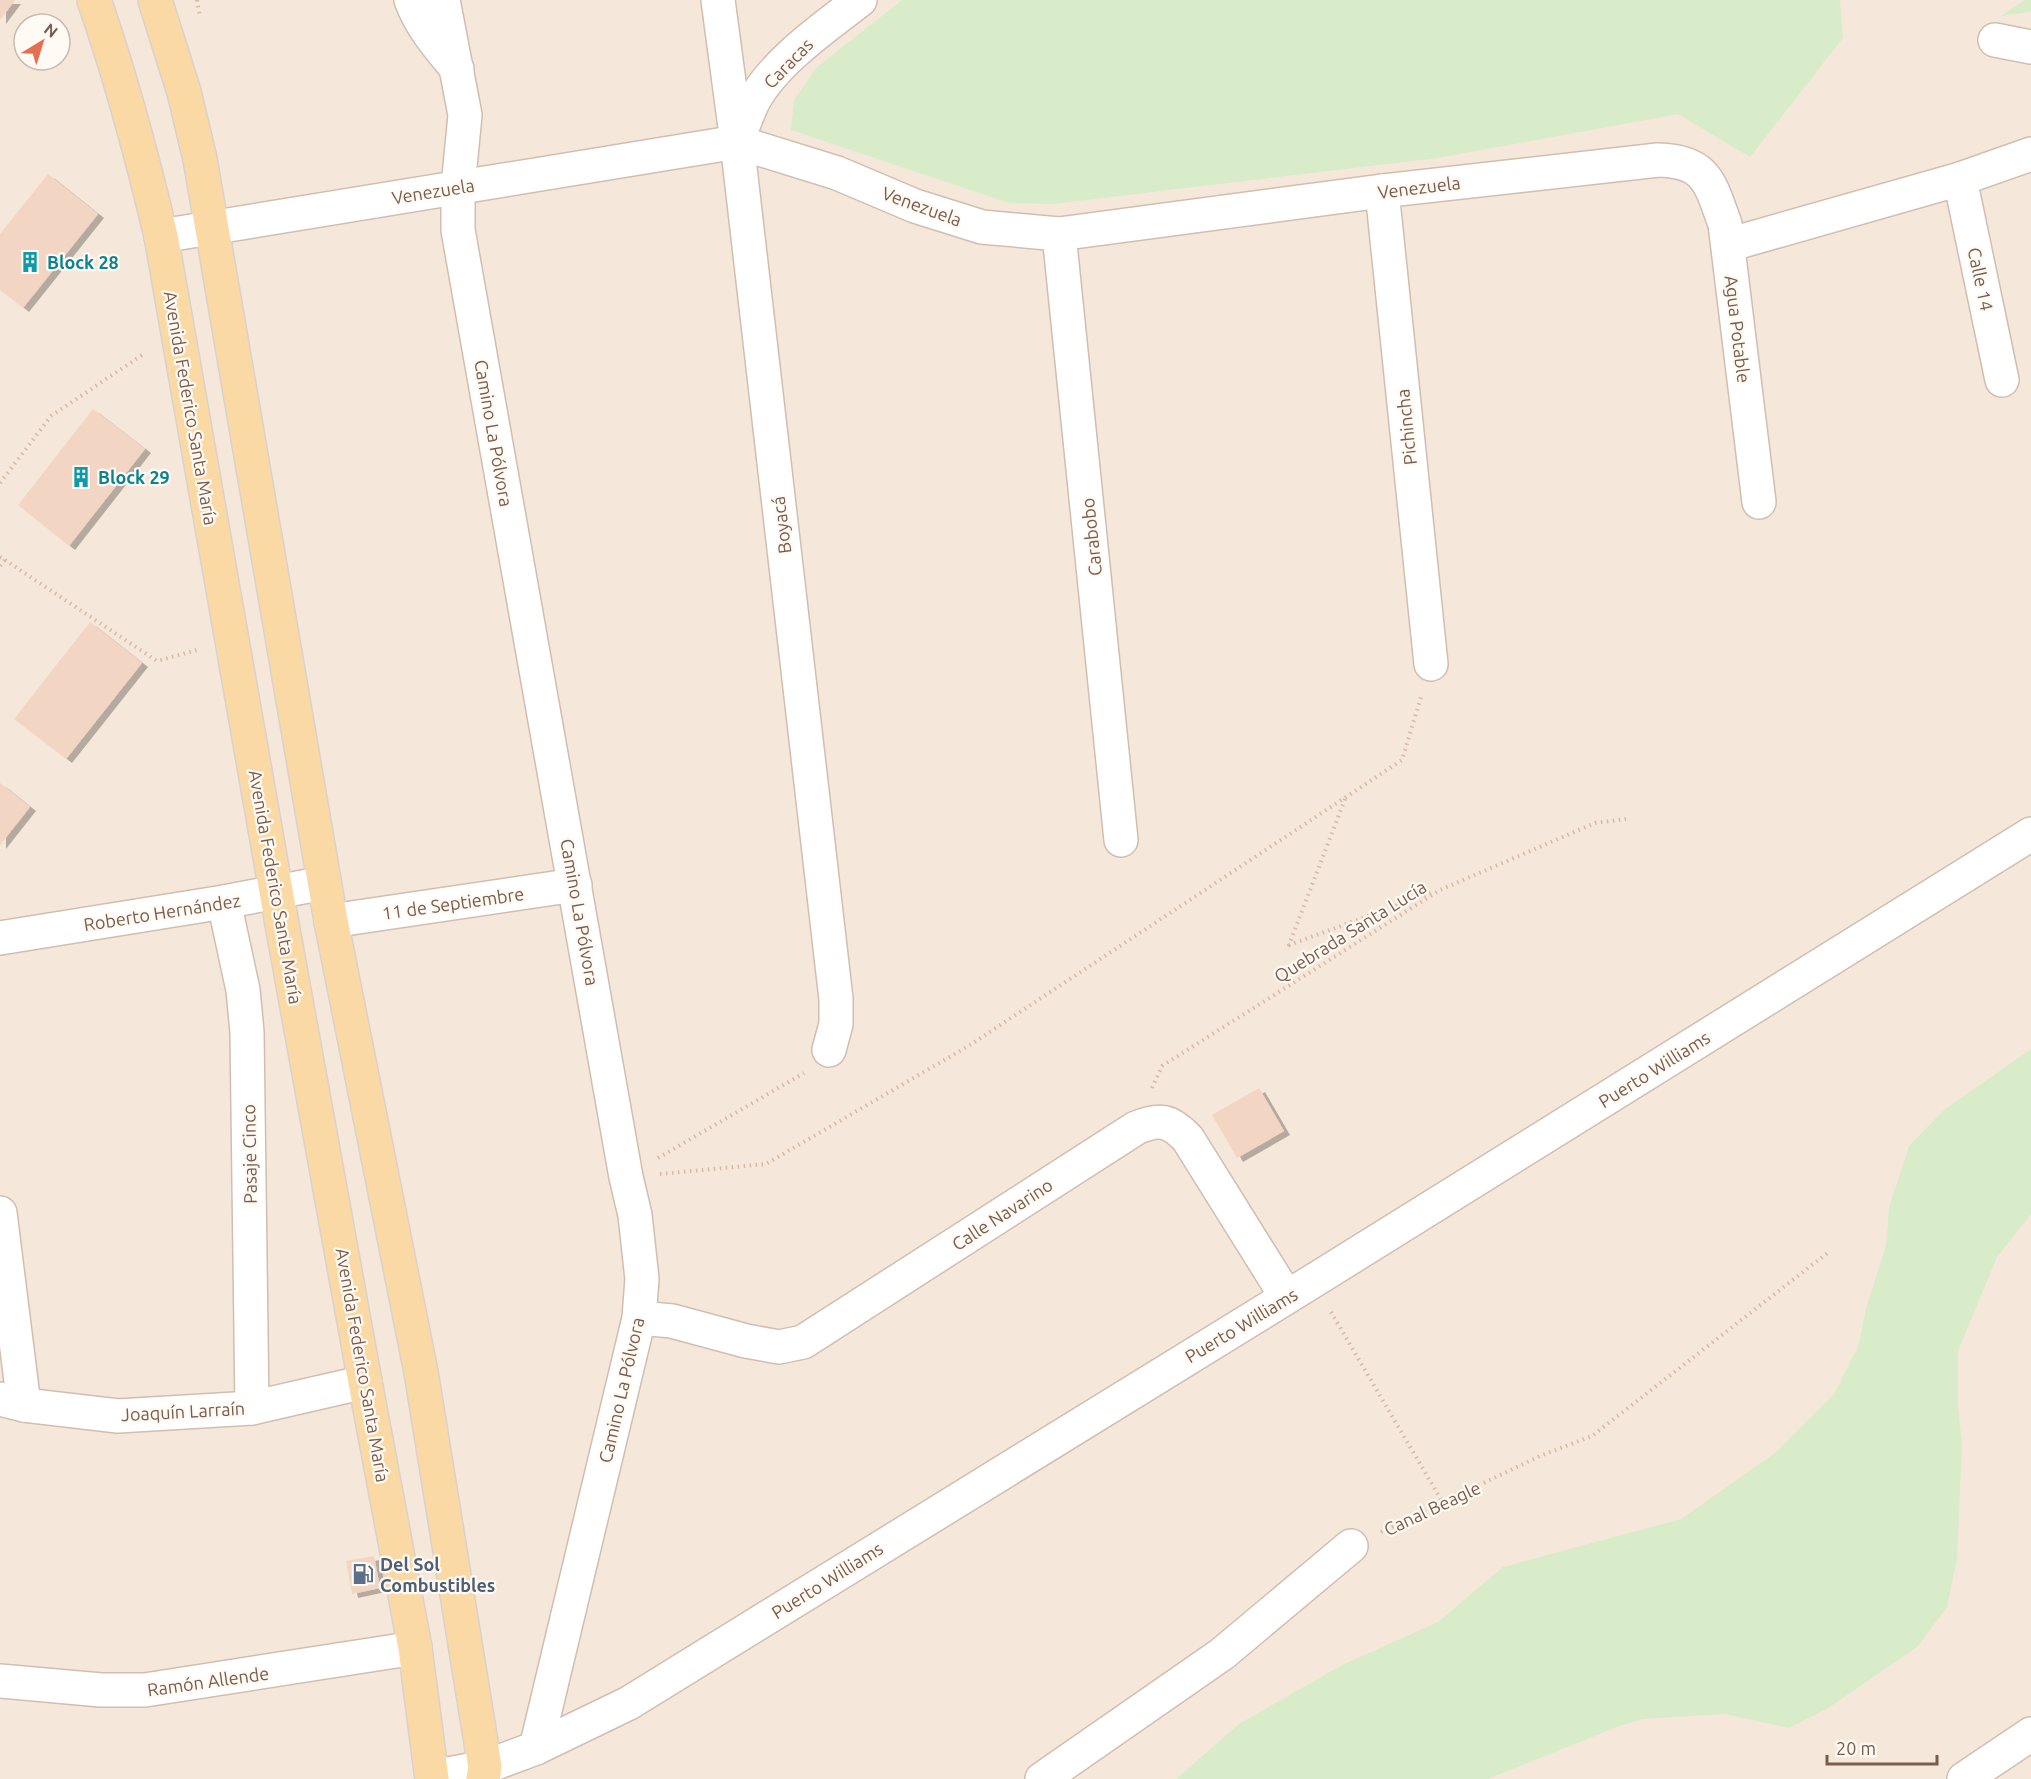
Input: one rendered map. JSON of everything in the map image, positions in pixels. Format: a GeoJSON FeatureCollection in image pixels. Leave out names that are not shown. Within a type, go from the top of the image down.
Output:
{"type":"FeatureCollection","features":[{"type":"Feature","properties":{"kind":"main road","name":"Avenida Federico Santa María"},"geometry":{"type":"LineString","coordinates":[[94,0],[112,51],[161,236],[276,891],[415,1648],[433,1778]]}},
{"type":"Feature","properties":{"kind":"main road"},"geometry":{"type":"LineString","coordinates":[[155,0],[184,92],[200,159],[324,883],[421,1372],[484,1773]]}},
{"type":"Feature","properties":{"kind":"street","name":"Camino La Pólvora"},"geometry":{"type":"LineString","coordinates":[[411,0],[417,15],[434,41],[457,69]]}},
{"type":"Feature","properties":{"kind":"street","name":"Camino La Pólvora"},"geometry":{"type":"LineString","coordinates":[[443,0],[465,115],[458,187],[458,230],[626,1177],[635,1215],[642,1279],[639,1318],[536,1748]]}},
{"type":"Feature","properties":{"kind":"street","name":"Boyacá"},"geometry":{"type":"LineString","coordinates":[[718,0],[737,142],[836,999],[836,1024],[829,1050]]}},
{"type":"Feature","properties":{"kind":"street","name":"Caracas"},"geometry":{"type":"LineString","coordinates":[[737,142],[754,101],[769,79],[805,43],[860,0]]}},
{"type":"Feature","properties":{"kind":"street"},"geometry":{"type":"LineString","coordinates":[[1995,40],[2031,47]]}},
{"type":"Feature","properties":{"kind":"street","name":"Venezuela"},"geometry":{"type":"LineString","coordinates":[[161,236],[737,142],[837,173],[915,206],[982,227],[1059,234],[1382,191],[1658,160],[1676,160],[1693,165]]}},
{"type":"Feature","properties":{"kind":"street"},"geometry":{"type":"LineString","coordinates":[[1728,245],[1960,179],[2031,154]]}},
{"type":"Feature","properties":{"kind":"street","name":"Agua Potable"},"geometry":{"type":"LineString","coordinates":[[1693,165],[1706,178],[1725,224],[1759,502]]}},
{"type":"Feature","properties":{"kind":"street","name":"Calle 14"},"geometry":{"type":"LineString","coordinates":[[1960,179],[2002,380]]}},
{"type":"Feature","properties":{"kind":"street","name":"Pichincha"},"geometry":{"type":"LineString","coordinates":[[1382,191],[1431,663]]}},
{"type":"Feature","properties":{"kind":"street","name":"Carabobo"},"geometry":{"type":"LineString","coordinates":[[1059,234],[1121,840]]}},
{"type":"Feature","properties":{"kind":"street","name":"Puerto Williams"},"geometry":{"type":"LineString","coordinates":[[433,1778],[484,1773],[629,1703],[2031,834]]}},
{"type":"Feature","properties":{"kind":"street","name":"Roberto Hernández"},"geometry":{"type":"LineString","coordinates":[[0,938],[224,903],[324,883]]}},
{"type":"Feature","properties":{"kind":"street","name":"11 de Septiembre"},"geometry":{"type":"LineString","coordinates":[[331,921],[575,885]]}},
{"type":"Feature","properties":{"kind":"street","name":"Pasaje Cinco"},"geometry":{"type":"LineString","coordinates":[[224,903],[243,990],[247,1032],[252,1408]]}},
{"type":"Feature","properties":{"kind":"street","name":"Calle Navarino"},"geometry":{"type":"LineString","coordinates":[[639,1318],[672,1321],[746,1341],[779,1347],[803,1342],[1136,1128],[1152,1121],[1176,1127],[1188,1139],[1299,1289]]}},
{"type":"Feature","properties":{"kind":"street"},"geometry":{"type":"LineString","coordinates":[[0,1213],[12,1402]]}},
{"type":"Feature","properties":{"kind":"street","name":"Joaquín Larraín"},"geometry":{"type":"LineString","coordinates":[[12,1402],[118,1416],[252,1408],[365,1382]]}},
{"type":"Feature","properties":{"kind":"street"},"geometry":{"type":"LineString","coordinates":[[1042,1779],[1222,1654],[1351,1546]]}},
{"type":"Feature","properties":{"kind":"street","name":"Ramón Allende"},"geometry":{"type":"LineString","coordinates":[[0,1681],[101,1690],[145,1690],[415,1648]]}},
{"type":"Feature","properties":{"kind":"street"},"geometry":{"type":"LineString","coordinates":[[1964,1779],[2031,1734]]}},
{"type":"Feature","properties":{"kind":"path"},"geometry":{"type":"LineString","coordinates":[[0,483],[51,416],[177,330]]}},
{"type":"Feature","properties":{"kind":"path"},"geometry":{"type":"LineString","coordinates":[[0,557],[157,661],[232,641]]}},
{"type":"Feature","properties":{"kind":"path"},"geometry":{"type":"LineString","coordinates":[[0,566],[5,561]]}},
{"type":"Feature","properties":{"kind":"path"},"geometry":{"type":"LineString","coordinates":[[626,1177],[766,1164],[970,1045],[1402,760],[1431,663]]}},
{"type":"Feature","properties":{"kind":"path"},"geometry":{"type":"LineString","coordinates":[[1345,798],[1289,945],[1440,890]]}},
{"type":"Feature","properties":{"kind":"path","name":"Quebrada Santa Lucía"},"geometry":{"type":"LineString","coordinates":[[1136,1128],[1162,1066],[1440,890],[1595,823],[1626,819]]}},
{"type":"Feature","properties":{"kind":"path"},"geometry":{"type":"LineString","coordinates":[[626,1177],[811,1068],[829,1050]]}},
{"type":"Feature","properties":{"kind":"path","name":"Canal Beagle"},"geometry":{"type":"LineString","coordinates":[[1351,1546],[1540,1456],[1592,1436],[1830,1251]]}},
{"type":"Feature","properties":{"kind":"path"},"geometry":{"type":"LineString","coordinates":[[1299,1289],[1443,1503]]}},
{"type":"Feature","properties":{"kind":"shaded area"},"geometry":{"type":"Polygon","coordinates":[[[0,0],[2031,0],[2031,1779],[0,1779],[0,0]]]}},
{"type":"Feature","properties":{"kind":"green space"},"geometry":{"type":"Polygon","coordinates":[[[902,0],[1840,0],[1843,38],[1750,157],[1678,114],[1438,158],[1052,204],[1009,203],[791,130],[794,100],[816,68],[902,0]]]}},
{"type":"Feature","properties":{"kind":"green space"},"geometry":{"type":"Polygon","coordinates":[[[2025,0],[2031,0],[2031,12],[2001,16],[2025,0]]]}},
{"type":"Feature","properties":{"kind":"green space"},"geometry":{"type":"Polygon","coordinates":[[[2031,1049],[2031,1214],[1997,1257],[1958,1351],[1958,1407],[1962,1445],[1957,1559],[1947,1607],[1917,1647],[1827,1709],[1789,1728],[1725,1714],[1643,1719],[1617,1727],[1488,1779],[1176,1779],[1239,1724],[1342,1665],[1438,1622],[1503,1567],[1681,1519],[1775,1453],[1834,1394],[1859,1344],[1866,1308],[1886,1246],[1889,1207],[1909,1146],[1944,1110],[2031,1049]]]}},
{"type":"Feature","properties":{"kind":"building"},"geometry":{"type":"Polygon","coordinates":[[[0,0],[15,0],[0,20],[0,0]]]}},
{"type":"Feature","properties":{"kind":"building","name":"Block 28"},"geometry":{"type":"Polygon","coordinates":[[[48,174],[98,214],[23,308],[0,290],[0,234],[48,174]]]}},
{"type":"Feature","properties":{"kind":"building","name":"Block 29"},"geometry":{"type":"Polygon","coordinates":[[[93,409],[145,449],[69,546],[18,505],[93,409]]]}},
{"type":"Feature","properties":{"kind":"building"},"geometry":{"type":"Polygon","coordinates":[[[90,622],[142,663],[66,759],[14,719],[90,622]]]}},
{"type":"Feature","properties":{"kind":"building"},"geometry":{"type":"Polygon","coordinates":[[[0,783],[30,807],[0,845],[0,783]]]}},
{"type":"Feature","properties":{"kind":"building"},"geometry":{"type":"Polygon","coordinates":[[[1259,1088],[1284,1131],[1237,1158],[1212,1115],[1259,1088]]]}},
{"type":"Feature","properties":{"kind":"building","name":"Del Sol Combustibles"},"geometry":{"type":"Polygon","coordinates":[[[374,1556],[380,1588],[352,1594],[346,1561],[374,1556]]]}},
{"type":"Feature","properties":{"kind":"place","name":"Block 28"},"geometry":{"type":"Point","coordinates":[30,262]}},
{"type":"Feature","properties":{"kind":"place","name":"Block 29"},"geometry":{"type":"Point","coordinates":[81,477]}},
{"type":"Feature","properties":{"kind":"place","name":"Del Sol Combustibles"},"geometry":{"type":"Point","coordinates":[363,1574]}}]}
